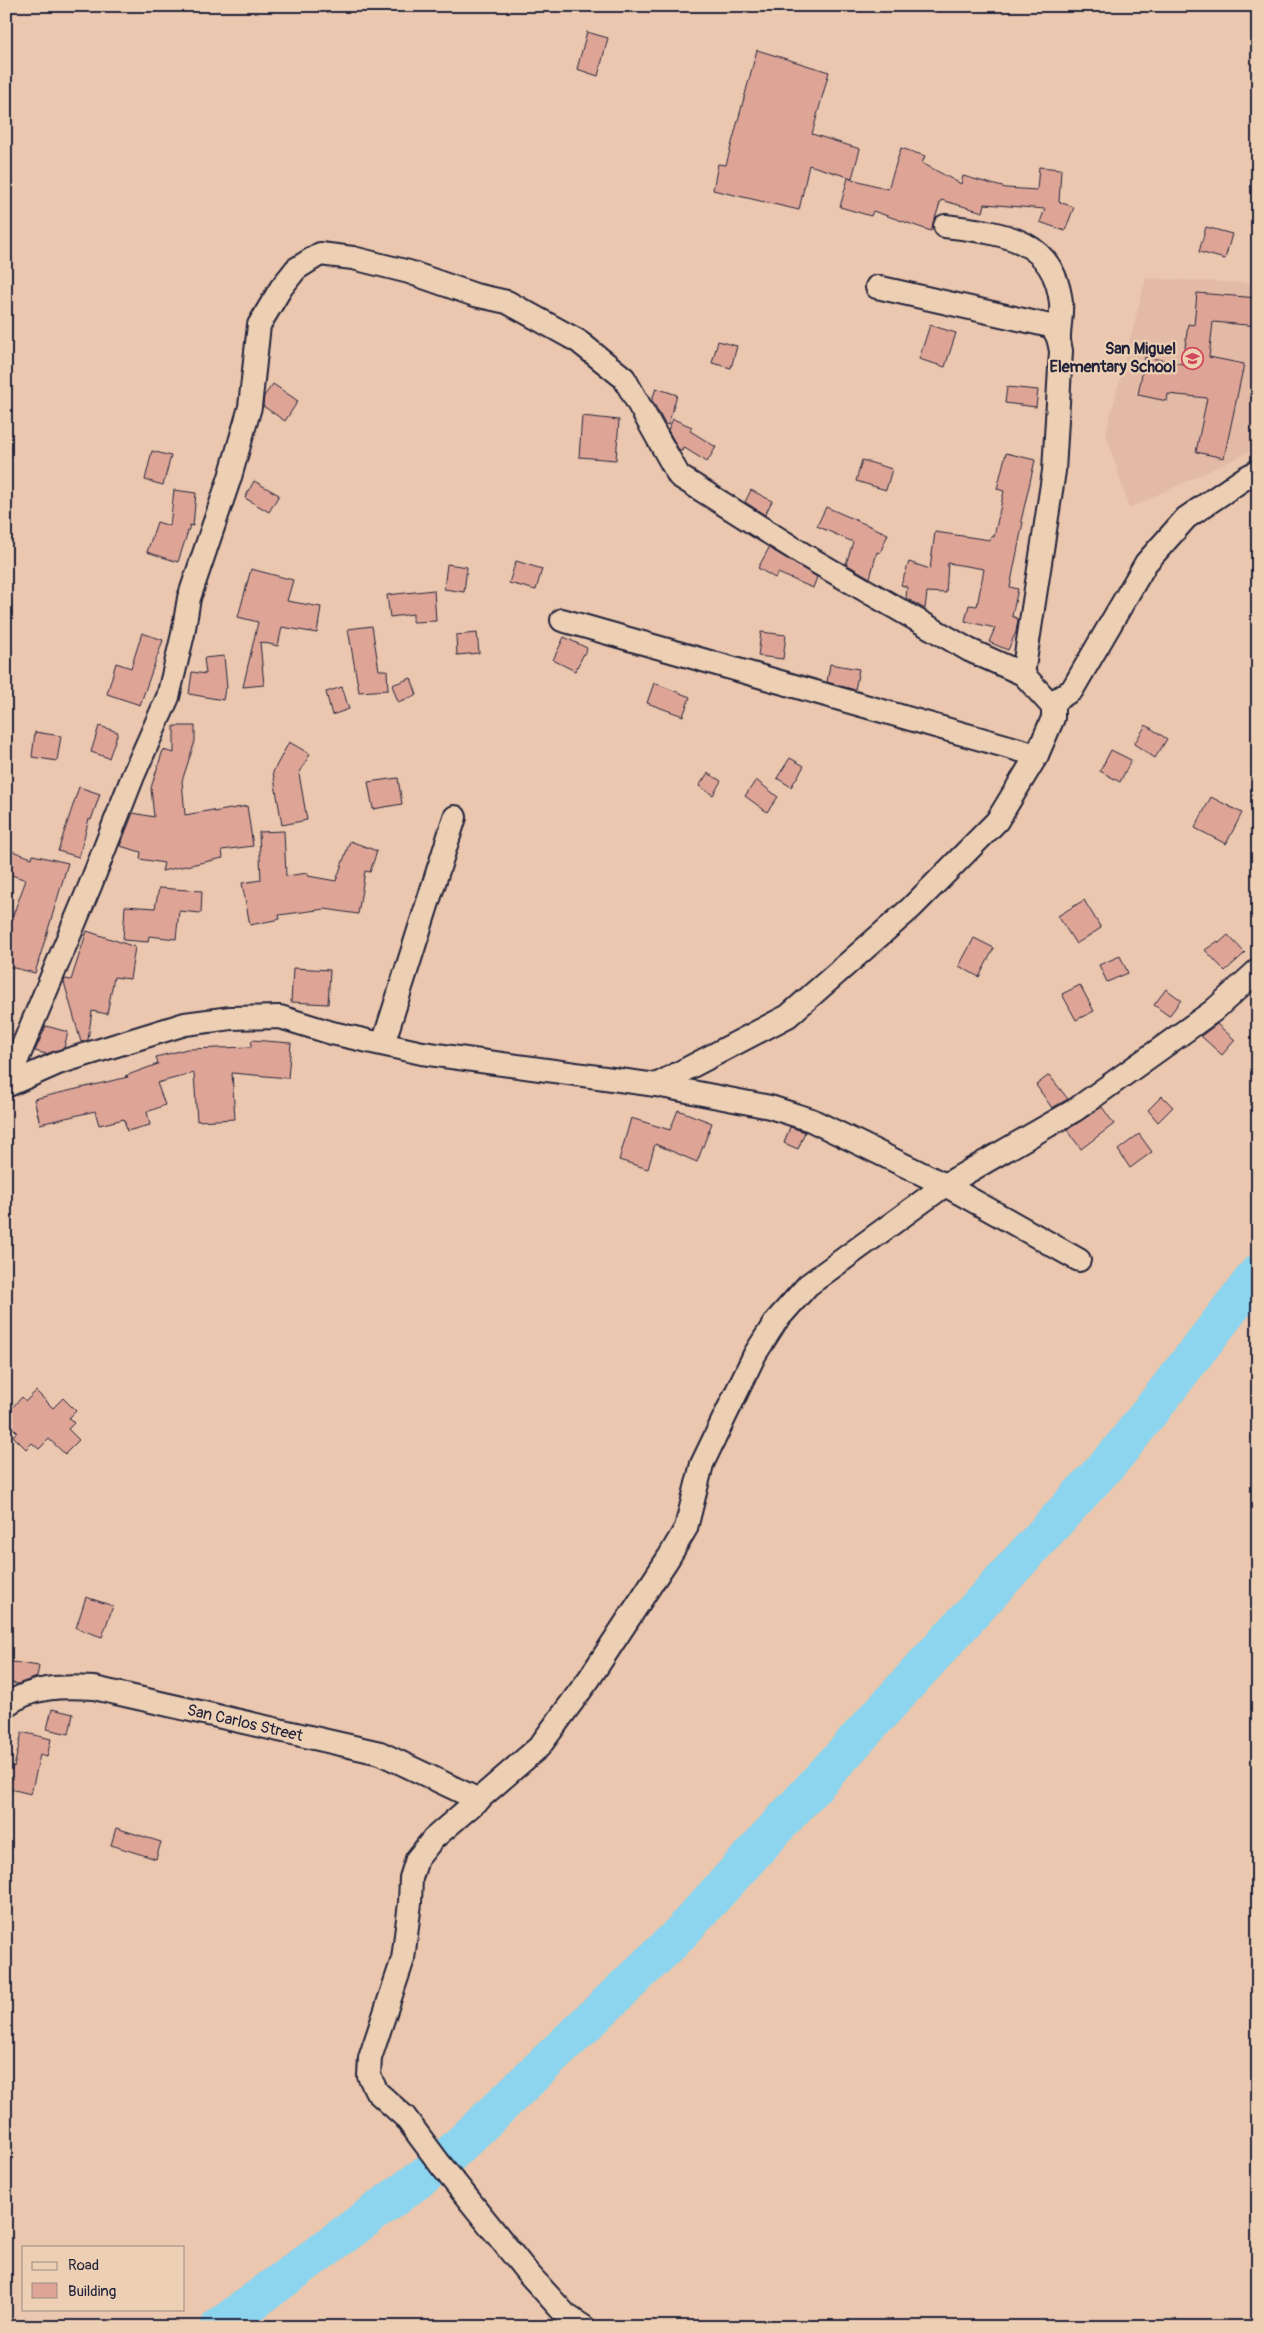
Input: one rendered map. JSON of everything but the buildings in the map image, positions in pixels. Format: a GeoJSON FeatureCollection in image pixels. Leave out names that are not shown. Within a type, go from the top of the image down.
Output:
{"type":"FeatureCollection","features":[{"type":"Feature","properties":{"kind":"street"},"geometry":{"type":"LineString","coordinates":[[945,226],[980,230],[1018,239],[1041,255],[1053,271],[1061,302],[1059,337],[1061,351],[1054,472],[1023,674]]}},
{"type":"Feature","properties":{"kind":"street"},"geometry":{"type":"LineString","coordinates":[[6,1086],[90,886],[133,776],[168,697],[184,634],[189,598],[230,477],[250,407],[259,325],[281,288],[296,269],[320,254],[353,258],[409,272],[475,295],[507,302],[578,341],[624,378],[679,476],[806,556],[969,650],[1023,674],[1051,702],[1053,718],[1037,755],[997,821],[911,908],[795,1010],[763,1031],[656,1085]]}},
{"type":"Feature","properties":{"kind":"street"},"geometry":{"type":"LineString","coordinates":[[877,286],[1050,326],[1059,337]]}},
{"type":"Feature","properties":{"kind":"street"},"geometry":{"type":"LineString","coordinates":[[1051,702],[1072,690],[1146,563],[1186,518],[1245,478],[1258,472]]}},
{"type":"Feature","properties":{"kind":"street"},"geometry":{"type":"LineString","coordinates":[[562,620],[1037,755]]}},
{"type":"Feature","properties":{"kind":"street"},"geometry":{"type":"LineString","coordinates":[[383,1044],[454,817]]}},
{"type":"Feature","properties":{"kind":"street"},"geometry":{"type":"LineString","coordinates":[[584,2327],[566,2315],[527,2272],[440,2164],[405,2117],[377,2092],[370,2076],[370,2058],[403,1959],[411,1878],[417,1859],[433,1839],[539,1747],[589,1679],[686,1528],[702,1464],[755,1354],[776,1321],[808,1285],[945,1185],[1075,1110],[1213,1011],[1258,970]]}},
{"type":"Feature","properties":{"kind":"street"},"geometry":{"type":"LineString","coordinates":[[6,1086],[58,1063],[117,1043],[185,1024],[231,1018],[280,1017],[332,1033],[422,1053],[656,1085],[770,1107],[811,1120],[945,1185],[1079,1260]]}},
{"type":"Feature","properties":{"kind":"street","name":"San Carlos Street"},"geometry":{"type":"LineString","coordinates":[[6,1705],[28,1693],[60,1686],[94,1688],[380,1753],[479,1800]]}},
{"type":"Feature","properties":{"kind":"shaded area","name":"San Miguel Elementary School"},"geometry":{"type":"Polygon","coordinates":[[[1146,278],[1258,284],[1258,448],[1129,508],[1106,433],[1146,278]]]}},
{"type":"Feature","properties":{"kind":"waterway"},"geometry":{"type":"LineString","coordinates":[[219,2327],[440,2164],[674,1940],[1117,1454],[1258,1273]]}},
{"type":"Feature","properties":{"kind":"place","name":"San Miguel Elementary School"},"geometry":{"type":"Point","coordinates":[1192,358]}}]}
